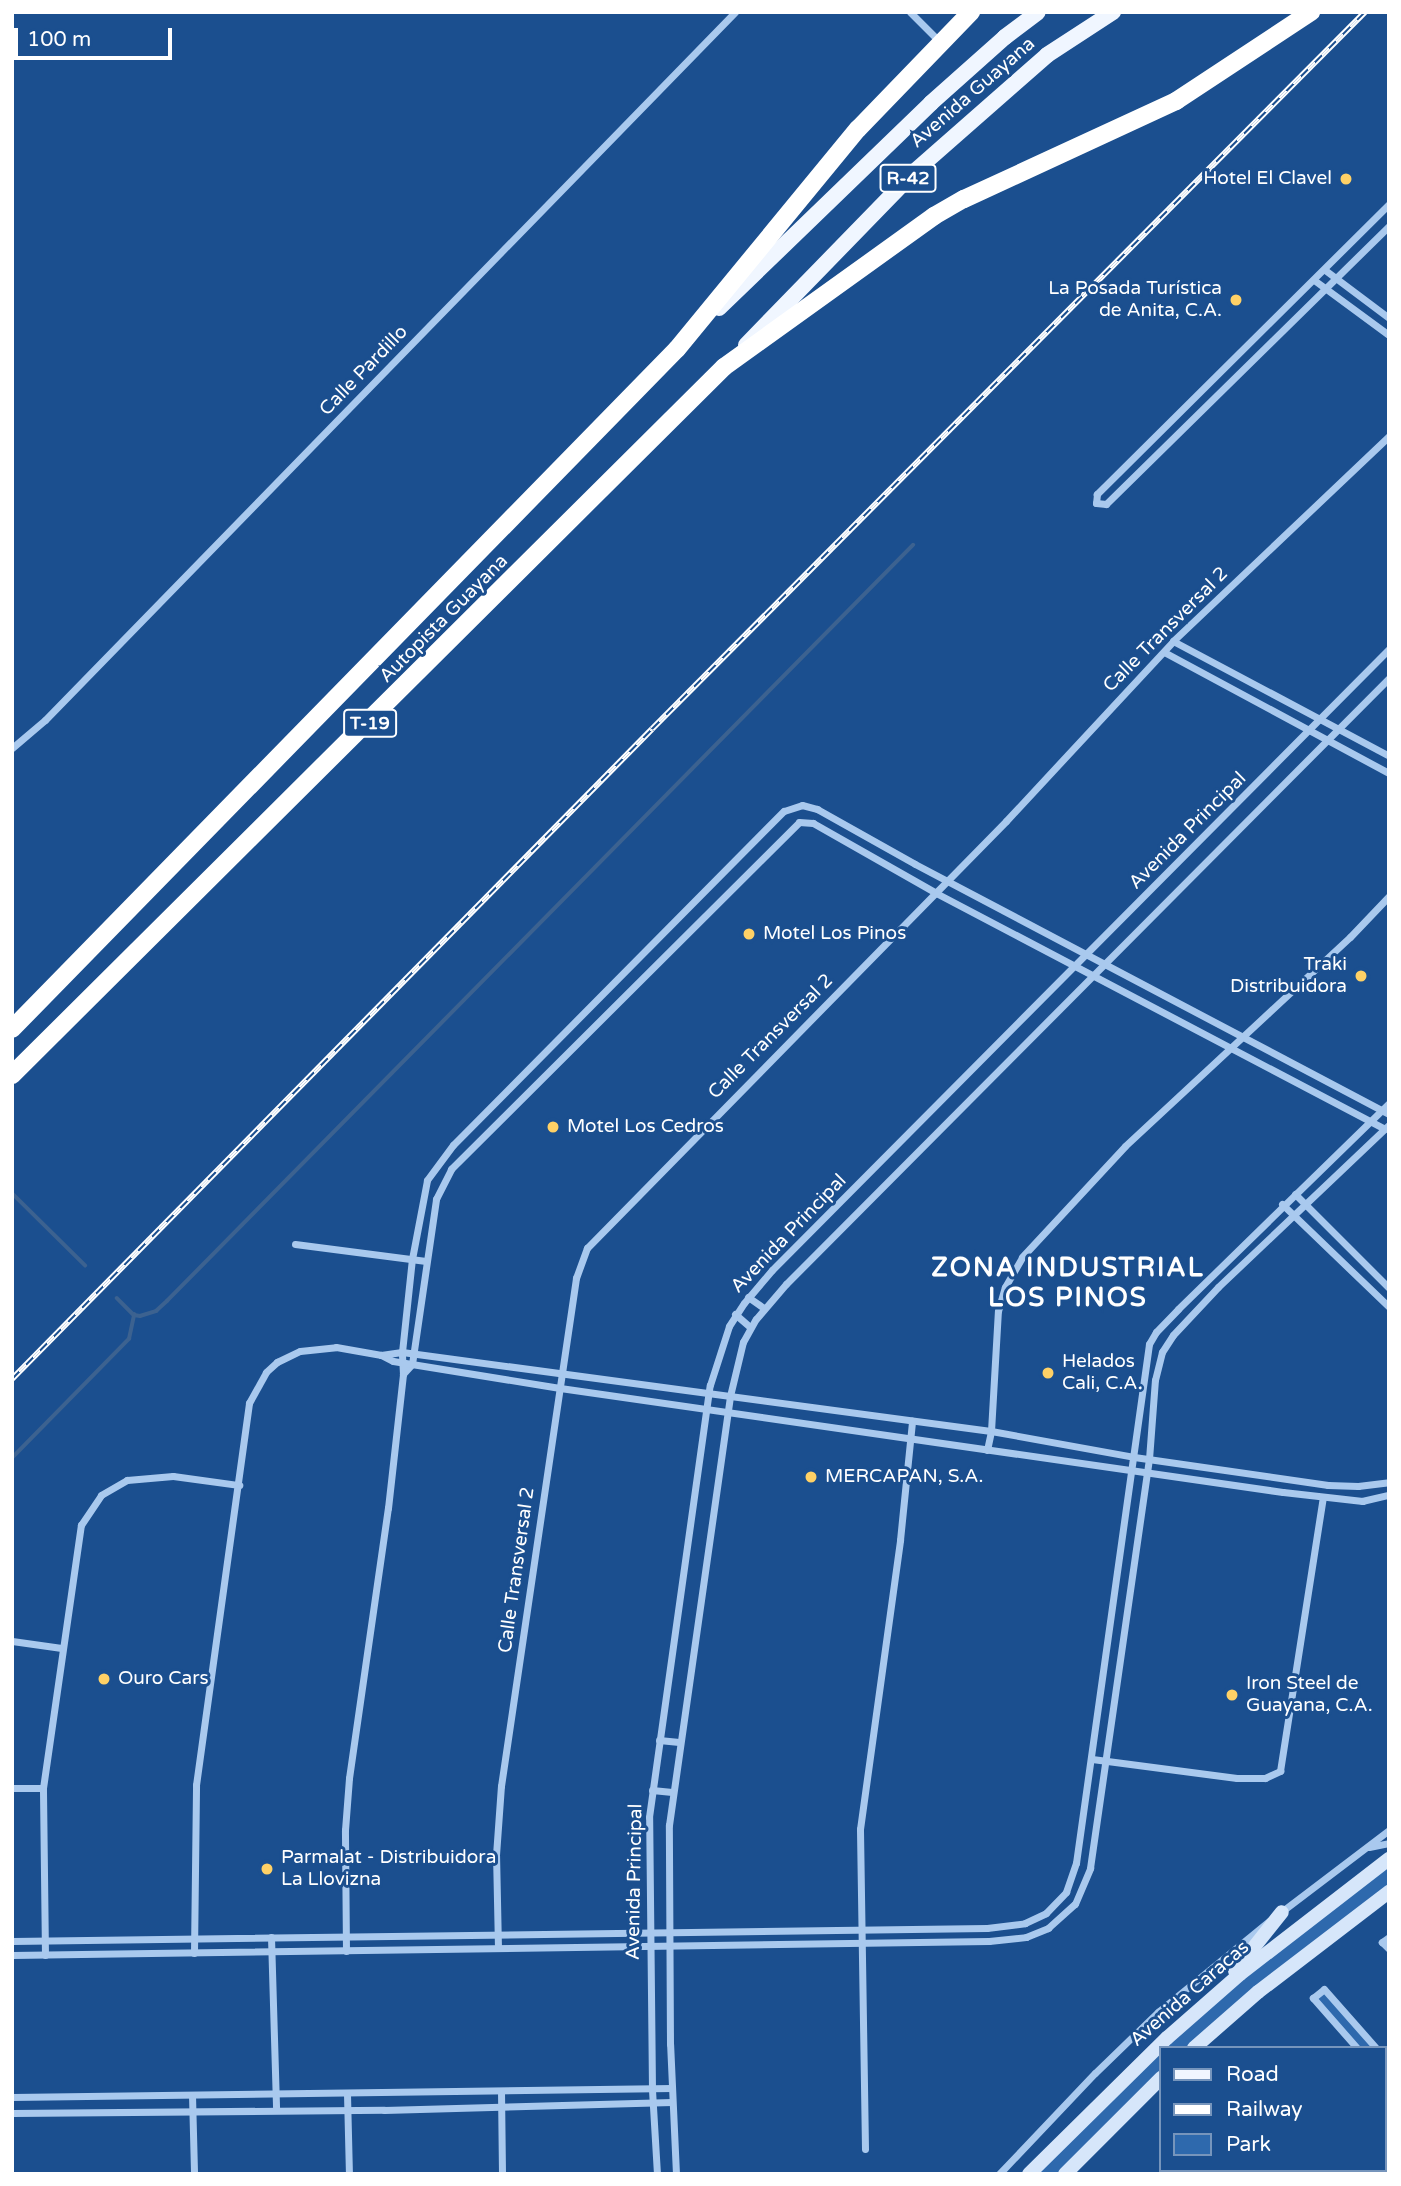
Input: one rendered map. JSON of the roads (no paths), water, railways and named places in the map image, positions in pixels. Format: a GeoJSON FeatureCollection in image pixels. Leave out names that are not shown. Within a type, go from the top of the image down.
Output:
{"type":"FeatureCollection","features":[{"type":"Feature","properties":{"kind":"highway","name":"Autopista Guayana"},"geometry":{"type":"LineString","coordinates":[[12,1029],[677,349],[858,129],[971,12]]}},
{"type":"Feature","properties":{"kind":"highway","name":"Autopista Guayana"},"geometry":{"type":"LineString","coordinates":[[12,1076],[724,367],[934,216],[1177,102],[1311,12]]}},
{"type":"Feature","properties":{"kind":"main road","name":"Avenida Guayana"},"geometry":{"type":"LineString","coordinates":[[677,349],[931,103],[1005,37],[1038,12]]}},
{"type":"Feature","properties":{"kind":"main road","name":"Avenida Guayana"},"geometry":{"type":"LineString","coordinates":[[724,367],[914,172],[1047,55],[1114,12]]}},
{"type":"Feature","properties":{"kind":"street","name":"Calle Pardillo"},"geometry":{"type":"LineString","coordinates":[[12,748],[54,710],[735,12]]}},
{"type":"Feature","properties":{"kind":"street"},"geometry":{"type":"LineString","coordinates":[[910,12],[941,43]]}},
{"type":"Feature","properties":{"kind":"street"},"geometry":{"type":"LineString","coordinates":[[1387,208],[1097,494],[1096,503],[1106,504],[1389,226]]}},
{"type":"Feature","properties":{"kind":"street"},"geometry":{"type":"LineString","coordinates":[[1325,270],[1389,318]]}},
{"type":"Feature","properties":{"kind":"street"},"geometry":{"type":"LineString","coordinates":[[1314,280],[1389,335]]}},
{"type":"Feature","properties":{"kind":"street","name":"Calle Transversal 2"},"geometry":{"type":"LineString","coordinates":[[498,1948],[496,1855],[500,1800],[576,1278],[582,1257],[593,1240],[936,893],[1173,642],[1389,436]]}},
{"type":"Feature","properties":{"kind":"street"},"geometry":{"type":"LineString","coordinates":[[1173,642],[1389,756]]}},
{"type":"Feature","properties":{"kind":"street","name":"Avenida Principal"},"geometry":{"type":"LineString","coordinates":[[657,2174],[652,2089],[648,1830],[710,1393],[719,1352],[736,1314],[748,1297],[1389,649]]}},
{"type":"Feature","properties":{"kind":"street"},"geometry":{"type":"LineString","coordinates":[[1164,652],[1389,773]]}},
{"type":"Feature","properties":{"kind":"street","name":"Avenida Principal"},"geometry":{"type":"LineString","coordinates":[[676,2174],[672,2102],[668,1837],[679,1742],[730,1396],[736,1364],[750,1327],[764,1308],[1389,678]]}},
{"type":"Feature","properties":{"kind":"street"},"geometry":{"type":"LineString","coordinates":[[1245,697],[1256,685]]}},
{"type":"Feature","properties":{"kind":"street"},"geometry":{"type":"LineString","coordinates":[[403,1374],[412,1364],[436,1199],[456,1163],[753,864],[799,822],[802,804]]}},
{"type":"Feature","properties":{"kind":"street"},"geometry":{"type":"LineString","coordinates":[[346,1951],[345,1840],[349,1778],[388,1508],[412,1259],[424,1190],[443,1155],[740,852],[784,811],[802,804],[817,808],[947,881],[1385,1112]]}},
{"type":"Feature","properties":{"kind":"street"},"geometry":{"type":"LineString","coordinates":[[799,822],[813,823],[936,893],[1075,967],[1370,1122],[1387,1127]]}},
{"type":"Feature","properties":{"kind":"street"},"geometry":{"type":"LineString","coordinates":[[740,852],[753,864]]}},
{"type":"Feature","properties":{"kind":"street"},"geometry":{"type":"LineString","coordinates":[[987,1450],[991,1431],[998,1311],[1005,1287],[1015,1268],[1032,1245],[1125,1146],[1350,937],[1389,896]]}},
{"type":"Feature","properties":{"kind":"street"},"geometry":{"type":"LineString","coordinates":[[576,1020],[588,1030]]}},
{"type":"Feature","properties":{"kind":"street"},"geometry":{"type":"LineString","coordinates":[[496,1101],[507,1111]]}},
{"type":"Feature","properties":{"kind":"street"},"geometry":{"type":"LineString","coordinates":[[12,1941],[971,1928],[1025,1923],[1046,1913],[1066,1892],[1076,1863],[1149,1344],[1162,1326],[1282,1204],[1370,1122],[1385,1112],[1389,1103]]}},
{"type":"Feature","properties":{"kind":"street"},"geometry":{"type":"LineString","coordinates":[[12,1955],[972,1941],[1033,1935],[1054,1924],[1075,1904],[1090,1868],[1162,1352],[1196,1310],[1387,1127]]}},
{"type":"Feature","properties":{"kind":"street"},"geometry":{"type":"LineString","coordinates":[[443,1155],[456,1163]]}},
{"type":"Feature","properties":{"kind":"street"},"geometry":{"type":"LineString","coordinates":[[1295,1194],[1389,1288]]}},
{"type":"Feature","properties":{"kind":"street"},"geometry":{"type":"LineString","coordinates":[[1282,1204],[1389,1307]]}},
{"type":"Feature","properties":{"kind":"street"},"geometry":{"type":"LineString","coordinates":[[295,1244],[426,1261]]}},
{"type":"Feature","properties":{"kind":"street"},"geometry":{"type":"LineString","coordinates":[[748,1297],[764,1308]]}},
{"type":"Feature","properties":{"kind":"street"},"geometry":{"type":"LineString","coordinates":[[736,1314],[750,1327]]}},
{"type":"Feature","properties":{"kind":"street"},"geometry":{"type":"LineString","coordinates":[[1149,1344],[1162,1352]]}},
{"type":"Feature","properties":{"kind":"street"},"geometry":{"type":"LineString","coordinates":[[194,1953],[196,1785],[250,1403],[266,1372],[288,1356],[311,1348],[336,1347],[381,1354],[401,1362],[560,1388],[1132,1471],[1323,1497],[1378,1499],[1389,1495]]}},
{"type":"Feature","properties":{"kind":"street"},"geometry":{"type":"LineString","coordinates":[[381,1354],[414,1353],[991,1431],[1134,1457],[1328,1485],[1373,1485],[1389,1482]]}},
{"type":"Feature","properties":{"kind":"street"},"geometry":{"type":"LineString","coordinates":[[865,2149],[860,1845],[863,1792],[912,1439],[912,1422]]}},
{"type":"Feature","properties":{"kind":"street"},"geometry":{"type":"LineString","coordinates":[[1227,1484],[1229,1470]]}},
{"type":"Feature","properties":{"kind":"street"},"geometry":{"type":"LineString","coordinates":[[45,1955],[43,1788],[81,1525],[101,1494],[113,1486],[141,1476],[173,1476],[239,1485]]}},
{"type":"Feature","properties":{"kind":"street"},"geometry":{"type":"LineString","coordinates":[[1092,1759],[1237,1778],[1265,1778],[1280,1771],[1323,1497]]}},
{"type":"Feature","properties":{"kind":"street"},"geometry":{"type":"LineString","coordinates":[[12,1641],[62,1648]]}},
{"type":"Feature","properties":{"kind":"street"},"geometry":{"type":"LineString","coordinates":[[659,1740],[679,1742]]}},
{"type":"Feature","properties":{"kind":"street"},"geometry":{"type":"LineString","coordinates":[[12,1788],[43,1788]]}},
{"type":"Feature","properties":{"kind":"street"},"geometry":{"type":"LineString","coordinates":[[652,1790],[672,1792]]}},
{"type":"Feature","properties":{"kind":"street"},"geometry":{"type":"LineString","coordinates":[[999,2174],[1095,2073],[1158,2012],[1257,1929],[1389,1830]]}},
{"type":"Feature","properties":{"kind":"street"},"geometry":{"type":"LineString","coordinates":[[1368,1847],[1389,1843]]}},
{"type":"Feature","properties":{"kind":"street","name":"Avenida Caracas"},"geometry":{"type":"LineString","coordinates":[[1029,2174],[1139,2064],[1240,1974],[1389,1859]]}},
{"type":"Feature","properties":{"kind":"street"},"geometry":{"type":"LineString","coordinates":[[1196,2046],[1258,1992],[1389,1892]]}},
{"type":"Feature","properties":{"kind":"street"},"geometry":{"type":"LineString","coordinates":[[1208,2003],[1282,1912]]}},
{"type":"Feature","properties":{"kind":"street"},"geometry":{"type":"LineString","coordinates":[[971,1928],[972,1941]]}},
{"type":"Feature","properties":{"kind":"street"},"geometry":{"type":"LineString","coordinates":[[271,1937],[276,2110]]}},
{"type":"Feature","properties":{"kind":"street"},"geometry":{"type":"LineString","coordinates":[[1389,1937],[1382,1942],[1389,1949]]}},
{"type":"Feature","properties":{"kind":"street"},"geometry":{"type":"LineString","coordinates":[[1354,2046],[1313,1998],[1324,1989],[1375,2046]]}},
{"type":"Feature","properties":{"kind":"street"},"geometry":{"type":"LineString","coordinates":[[1065,2174],[1160,2079]]}},
{"type":"Feature","properties":{"kind":"street"},"geometry":{"type":"LineString","coordinates":[[12,2097],[672,2088]]}},
{"type":"Feature","properties":{"kind":"street"},"geometry":{"type":"LineString","coordinates":[[501,2091],[502,2174]]}},
{"type":"Feature","properties":{"kind":"street"},"geometry":{"type":"LineString","coordinates":[[346,2094],[348,2174]]}},
{"type":"Feature","properties":{"kind":"street"},"geometry":{"type":"LineString","coordinates":[[192,2095],[194,2174]]}},
{"type":"Feature","properties":{"kind":"street"},"geometry":{"type":"LineString","coordinates":[[35,2096],[36,2112]]}},
{"type":"Feature","properties":{"kind":"street"},"geometry":{"type":"LineString","coordinates":[[12,2113],[672,2102]]}},
{"type":"Feature","properties":{"kind":"street"},"geometry":{"type":"LineString","coordinates":[[1385,2174],[1389,2170]]}},
{"type":"Feature","properties":{"kind":"waterway"},"geometry":{"type":"LineString","coordinates":[[117,1298],[134,1315],[140,1316],[156,1311],[167,1301],[913,545]]}},
{"type":"Feature","properties":{"kind":"waterway"},"geometry":{"type":"LineString","coordinates":[[12,1193],[85,1265]]}},
{"type":"Feature","properties":{"kind":"waterway"},"geometry":{"type":"LineString","coordinates":[[12,1458],[129,1339],[134,1315]]}},
{"type":"Feature","properties":{"kind":"railway"},"geometry":{"type":"LineString","coordinates":[[12,1379],[652,729],[1365,12]]}},
{"type":"Feature","properties":{"kind":"place","name":"Hotel El Clavel"},"geometry":{"type":"Point","coordinates":[1346,179]}},
{"type":"Feature","properties":{"kind":"place","name":"La Posada Turística de Anita, C.A."},"geometry":{"type":"Point","coordinates":[1236,300]}},
{"type":"Feature","properties":{"kind":"place","name":"Motel Los Pinos"},"geometry":{"type":"Point","coordinates":[749,934]}},
{"type":"Feature","properties":{"kind":"place","name":"Traki Distribuidora"},"geometry":{"type":"Point","coordinates":[1361,976]}},
{"type":"Feature","properties":{"kind":"place","name":"Motel Los Cedros"},"geometry":{"type":"Point","coordinates":[553,1127]}},
{"type":"Feature","properties":{"kind":"place","name":"Helados Cali, C.A."},"geometry":{"type":"Point","coordinates":[1048,1373]}},
{"type":"Feature","properties":{"kind":"place","name":"MERCAPAN, S.A."},"geometry":{"type":"Point","coordinates":[811,1477]}},
{"type":"Feature","properties":{"kind":"place","name":"Ouro Cars"},"geometry":{"type":"Point","coordinates":[104,1679]}},
{"type":"Feature","properties":{"kind":"place","name":"Iron Steel de Guayana, C.A."},"geometry":{"type":"Point","coordinates":[1232,1695]}},
{"type":"Feature","properties":{"kind":"place","name":"Parmalat - Distribuidora La Llovizna"},"geometry":{"type":"Point","coordinates":[267,1869]}},
{"type":"Feature","properties":{"kind":"district","name":"ZONA INDUSTRIAL LOS PINOS"},"geometry":{"type":"Point","coordinates":[1068,1283]}}]}
